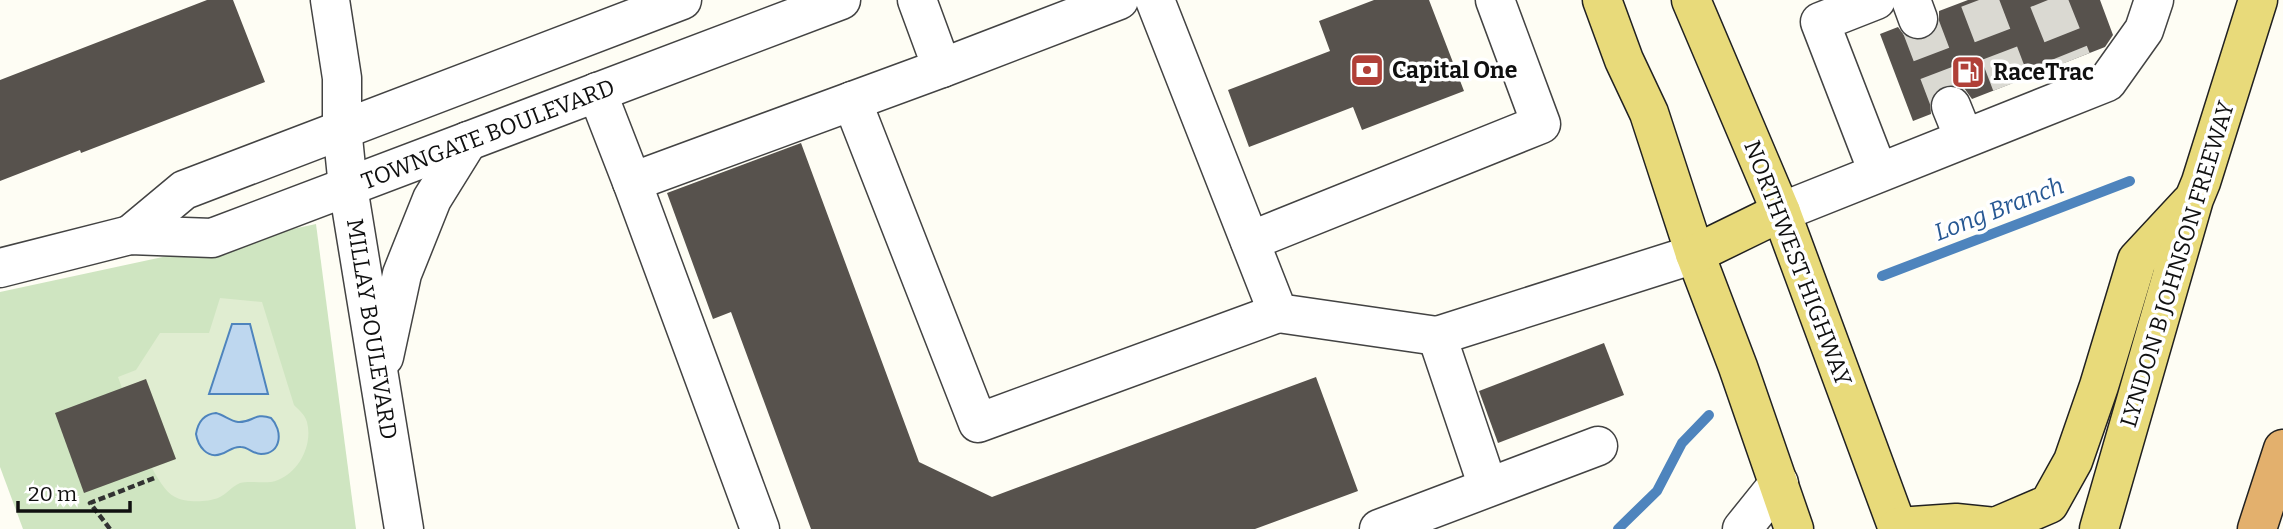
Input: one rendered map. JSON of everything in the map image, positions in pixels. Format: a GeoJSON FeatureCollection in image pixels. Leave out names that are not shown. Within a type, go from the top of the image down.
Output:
{"type":"FeatureCollection","features":[{"type":"Feature","properties":{"kind":"highway"},"geometry":{"type":"LineString","coordinates":[[2256,529],[2283,449]]}},
{"type":"Feature","properties":{"kind":"main road"},"geometry":{"type":"LineString","coordinates":[[1602,0],[1649,113],[1695,254],[1794,529]]}},
{"type":"Feature","properties":{"kind":"main road","name":"NORTHWEST HIGHWAY"},"geometry":{"type":"LineString","coordinates":[[1691,0],[1781,212],[1898,528]]}},
{"type":"Feature","properties":{"kind":"main road","name":"LYNDON B JOHNSON FREEWAY"},"geometry":{"type":"LineString","coordinates":[[2099,529],[2194,199],[2202,182],[2258,0]]}},
{"type":"Feature","properties":{"kind":"main road"},"geometry":{"type":"LineString","coordinates":[[1898,528],[1955,523],[1995,527],[2049,504],[2073,461],[2137,260],[2194,199]]}},
{"type":"Feature","properties":{"kind":"main road"},"geometry":{"type":"LineString","coordinates":[[1695,254],[1781,212]]}},
{"type":"Feature","properties":{"kind":"street","name":"MILLAY BOULEVARD"},"geometry":{"type":"LineString","coordinates":[[330,0],[342,78],[342,128],[348,187],[404,529]]}},
{"type":"Feature","properties":{"kind":"street","name":"TOWNGATE BOULEVARD"},"geometry":{"type":"LineString","coordinates":[[130,235],[184,190],[682,0]]}},
{"type":"Feature","properties":{"kind":"street","name":"TOWNGATE BOULEVARD"},"geometry":{"type":"LineString","coordinates":[[0,268],[130,235],[212,238],[841,0]]}},
{"type":"Feature","properties":{"kind":"street"},"geometry":{"type":"LineString","coordinates":[[917,0],[942,68]]}},
{"type":"Feature","properties":{"kind":"street"},"geometry":{"type":"LineString","coordinates":[[632,182],[1119,0]]}},
{"type":"Feature","properties":{"kind":"street"},"geometry":{"type":"LineString","coordinates":[[1250,241],[1541,124],[1495,0]]}},
{"type":"Feature","properties":{"kind":"street"},"geometry":{"type":"LineString","coordinates":[[1876,0],[1816,11],[1878,172]]}},
{"type":"Feature","properties":{"kind":"street"},"geometry":{"type":"LineString","coordinates":[[1781,212],[1878,172],[1958,122],[2078,76],[2107,82],[2144,30],[2154,0]]}},
{"type":"Feature","properties":{"kind":"street"},"geometry":{"type":"LineString","coordinates":[[1163,2],[1278,313]]}},
{"type":"Feature","properties":{"kind":"street"},"geometry":{"type":"LineString","coordinates":[[597,92],[760,529]]}},
{"type":"Feature","properties":{"kind":"street"},"geometry":{"type":"LineString","coordinates":[[852,101],[978,423],[1278,313],[1437,336],[1695,254]]}},
{"type":"Feature","properties":{"kind":"street"},"geometry":{"type":"LineString","coordinates":[[379,376],[402,274],[432,199],[468,142]]}},
{"type":"Feature","properties":{"kind":"street"},"geometry":{"type":"LineString","coordinates":[[1437,336],[1488,487]]}},
{"type":"Feature","properties":{"kind":"street"},"geometry":{"type":"LineString","coordinates":[[1379,529],[1598,446]]}},
{"type":"Feature","properties":{"kind":"street"},"geometry":{"type":"LineString","coordinates":[[1742,529],[1779,483]]}},
{"type":"Feature","properties":{"kind":"path"},"geometry":{"type":"LineString","coordinates":[[110,529],[90,503],[157,477]]}},
{"type":"Feature","properties":{"kind":"green space"},"geometry":{"type":"Polygon","coordinates":[[[316,224],[356,529],[23,529],[0,467],[0,292],[316,224]]]}},
{"type":"Feature","properties":{"kind":"green space"},"geometry":{"type":"Polygon","coordinates":[[[220,298],[262,302],[294,405],[307,422],[308,440],[298,464],[278,480],[240,483],[221,497],[185,500],[168,492],[152,468],[176,459],[146,380],[122,388],[118,377],[136,370],[160,333],[209,333],[220,298]]]}},
{"type":"Feature","properties":{"kind":"water"},"geometry":{"type":"Polygon","coordinates":[[[232,324],[250,324],[268,394],[209,394],[232,324]]]}},
{"type":"Feature","properties":{"kind":"water"},"geometry":{"type":"Polygon","coordinates":[[[216,413],[238,422],[261,416],[271,418],[279,435],[277,446],[268,453],[261,454],[244,447],[216,455],[207,453],[201,447],[196,434],[202,419],[216,413]]]}},
{"type":"Feature","properties":{"kind":"building"},"geometry":{"type":"Polygon","coordinates":[[[207,0],[233,0],[265,82],[81,153],[80,150],[0,181],[0,80],[207,0]]]}},
{"type":"Feature","properties":{"kind":"building","name":"Capital One"},"geometry":{"type":"Polygon","coordinates":[[[1374,0],[1429,0],[1464,91],[1362,130],[1353,107],[1249,147],[1228,90],[1330,51],[1319,21],[1374,0]]]}},
{"type":"Feature","properties":{"kind":"building","name":"RaceTrac"},"geometry":{"type":"Polygon","coordinates":[[[1968,0],[2100,0],[2113,35],[2105,47],[1972,99],[1964,88],[1953,84],[1942,86],[1933,93],[1930,102],[1931,114],[1913,121],[1880,34],[1898,27],[1904,35],[1914,40],[1926,39],[1935,32],[1939,23],[1939,11],[1968,0]]]}},
{"type":"Feature","properties":{"kind":"building"},"geometry":{"type":"Polygon","coordinates":[[[801,143],[919,462],[992,497],[1316,377],[1358,491],[1255,529],[811,529],[731,312],[713,319],[667,193],[801,143]]]}},
{"type":"Feature","properties":{"kind":"building"},"geometry":{"type":"Polygon","coordinates":[[[1604,343],[1624,395],[1498,443],[1479,391],[1604,343]]]}},
{"type":"Feature","properties":{"kind":"building"},"geometry":{"type":"Polygon","coordinates":[[[146,379],[176,459],[84,493],[55,413],[146,379]]]}},
{"type":"Feature","properties":{"kind":"waterway","name":"Long Branch"},"geometry":{"type":"LineString","coordinates":[[1882,276],[2130,181]]}},
{"type":"Feature","properties":{"kind":"waterway","name":"Long Branch"},"geometry":{"type":"LineString","coordinates":[[1618,529],[1657,491],[1682,443],[1709,415]]}},
{"type":"Feature","properties":{"kind":"tunnel"},"geometry":{"type":"LineString","coordinates":[[1979,0],[2011,84]]}},
{"type":"Feature","properties":{"kind":"tunnel"},"geometry":{"type":"LineString","coordinates":[[2048,0],[2072,60]]}},
{"type":"Feature","properties":{"kind":"tunnel"},"geometry":{"type":"LineString","coordinates":[[1918,19],[1951,106]]}},
{"type":"Feature","properties":{"kind":"place","name":"Capital One"},"geometry":{"type":"Point","coordinates":[1367,70]}},
{"type":"Feature","properties":{"kind":"place","name":"RaceTrac"},"geometry":{"type":"Point","coordinates":[1968,72]}}]}
